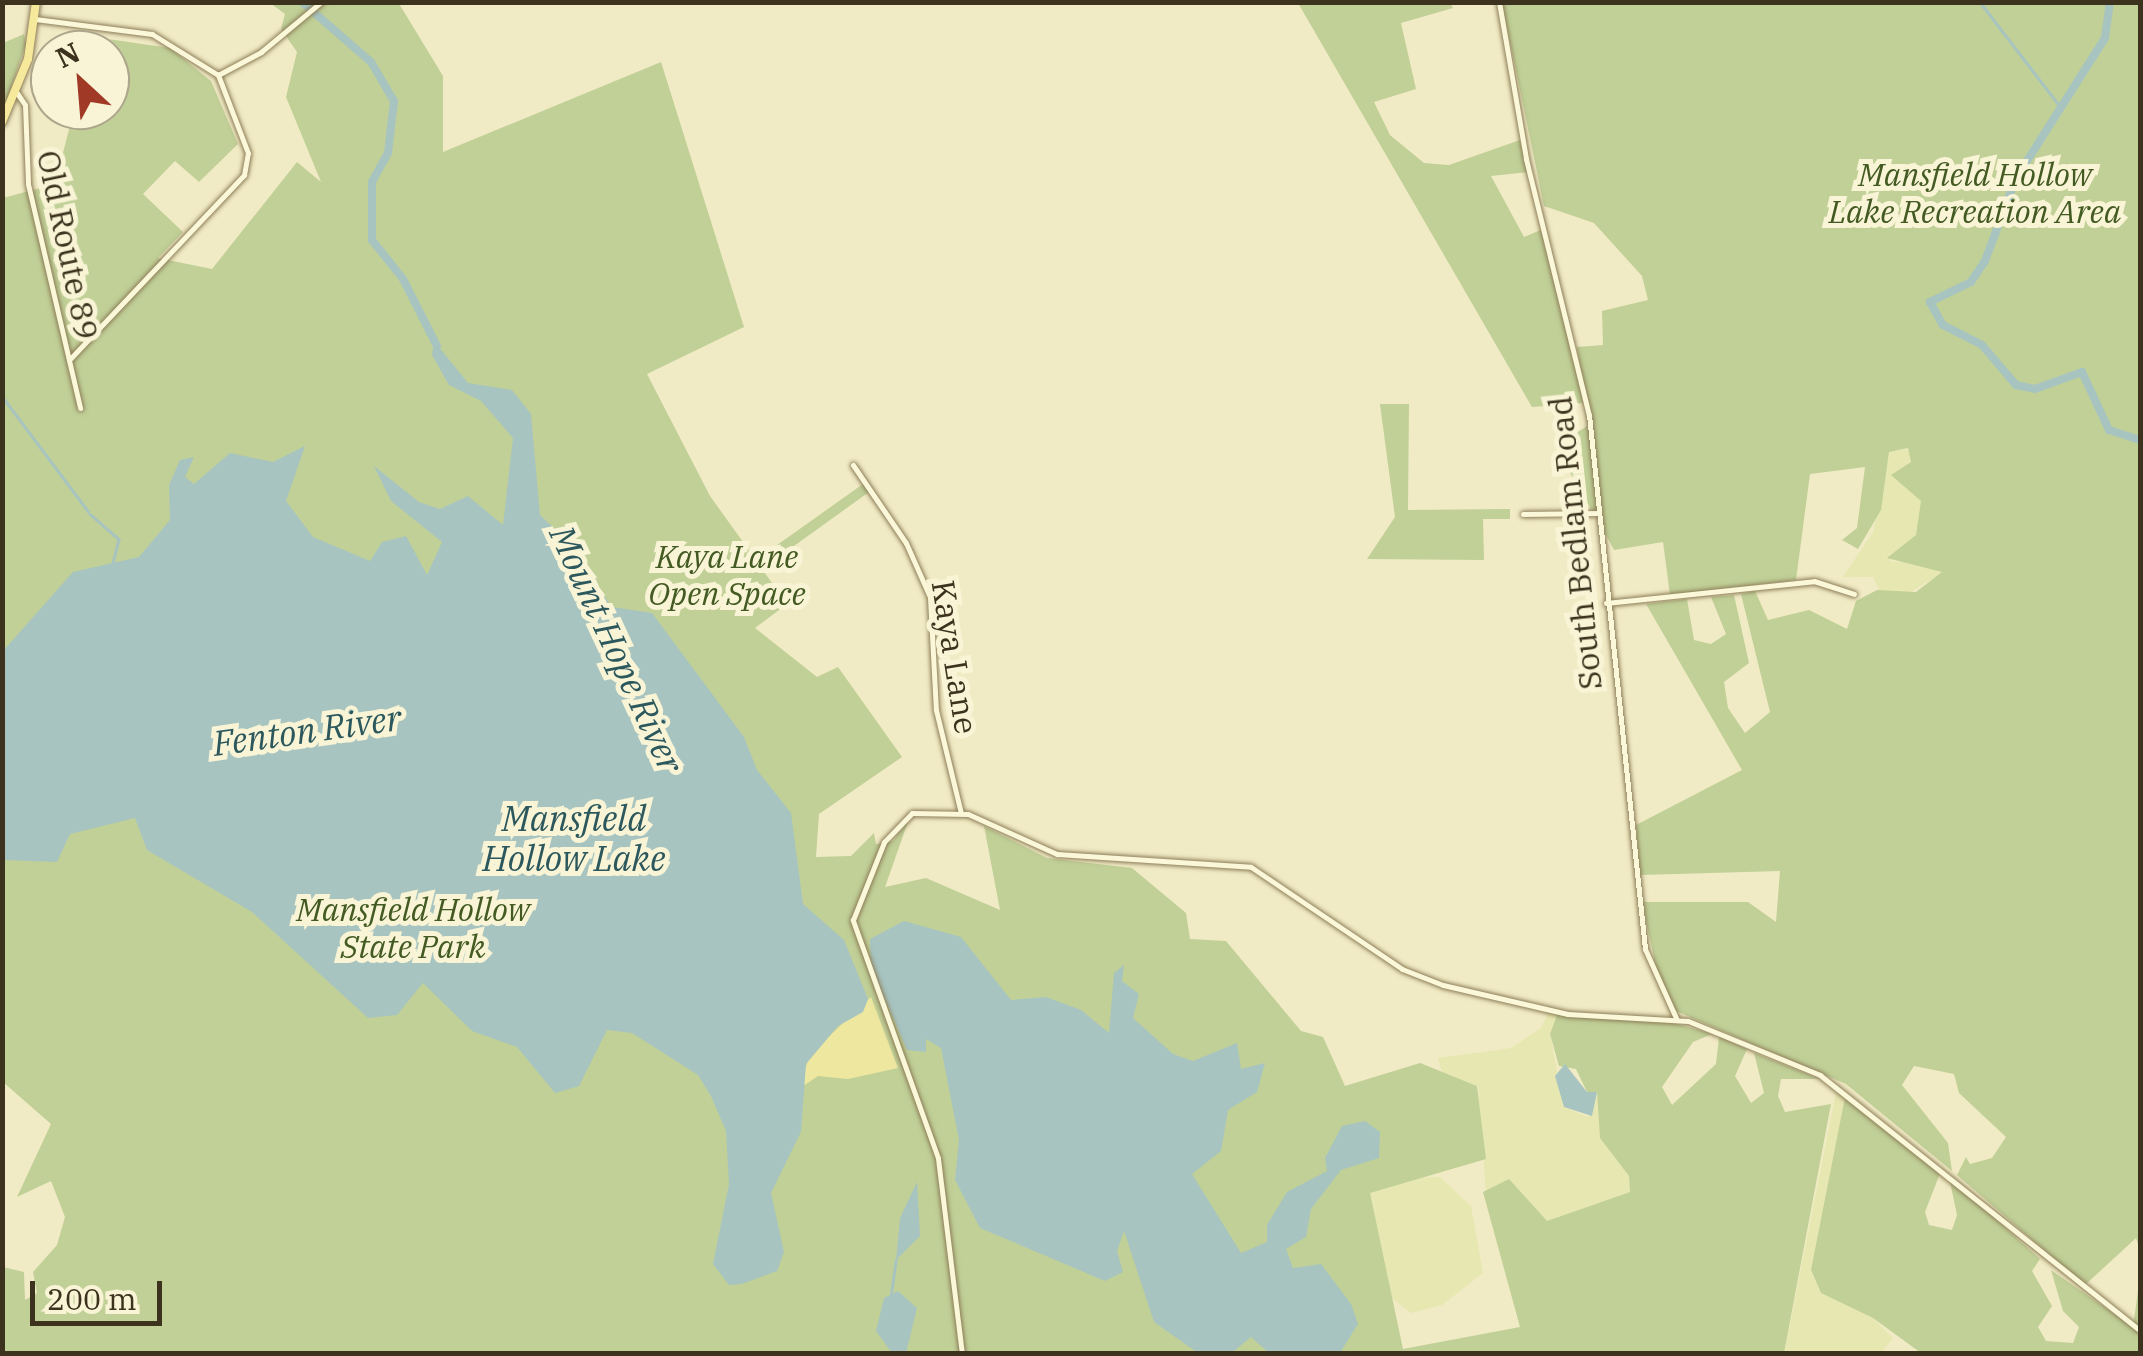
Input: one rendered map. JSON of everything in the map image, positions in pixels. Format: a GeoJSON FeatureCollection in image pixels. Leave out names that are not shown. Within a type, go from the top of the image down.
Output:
{"type":"FeatureCollection","features":[{"type":"Feature","properties":{"kind":"main road"},"geometry":{"type":"LineString","coordinates":[[2,122],[16,93],[36,2]]}},
{"type":"Feature","properties":{"kind":"street","name":"South Bedlam Road"},"geometry":{"type":"LineString","coordinates":[[1499,2],[1526,158],[1589,414],[1645,949],[1676,1018]]}},
{"type":"Feature","properties":{"kind":"street"},"geometry":{"type":"LineString","coordinates":[[218,76],[320,3]]}},
{"type":"Feature","properties":{"kind":"street"},"geometry":{"type":"LineString","coordinates":[[35,18],[95,32],[152,34],[218,76],[248,154],[244,175],[69,360]]}},
{"type":"Feature","properties":{"kind":"street","name":"Old Route 89"},"geometry":{"type":"LineString","coordinates":[[16,93],[24,105],[28,184],[80,408]]}},
{"type":"Feature","properties":{"kind":"street","name":"Kaya Lane"},"geometry":{"type":"LineString","coordinates":[[854,466],[906,543],[930,597],[936,710],[961,812]]}},
{"type":"Feature","properties":{"kind":"street"},"geometry":{"type":"LineString","coordinates":[[1523,514],[1598,513]]}},
{"type":"Feature","properties":{"kind":"street"},"geometry":{"type":"LineString","coordinates":[[1606,603],[1814,581],[1854,594]]}},
{"type":"Feature","properties":{"kind":"street"},"geometry":{"type":"LineString","coordinates":[[962,1354],[938,1158],[855,936],[857,901],[892,826],[912,813],[961,812],[1056,854],[1250,868],[1402,969],[1443,985],[1568,1014],[1676,1018],[1846,1089],[2037,1255],[2140,1330]]}},
{"type":"Feature","properties":{"kind":"green space","name":"Mansfield Hollow State Park"},"geometry":{"type":"Polygon","coordinates":[[[398,2],[443,76],[443,152],[661,62],[744,327],[647,374],[710,496],[756,560],[863,484],[869,492],[762,569],[787,604],[755,628],[817,677],[838,667],[902,757],[819,814],[816,857],[851,856],[874,833],[876,844],[893,841],[909,819],[885,887],[926,878],[1000,910],[984,826],[1047,858],[1132,868],[1186,913],[1190,939],[1226,941],[1301,1031],[1323,1037],[1345,1086],[1420,1063],[1477,1086],[1486,1159],[1370,1193],[1403,1349],[1520,1327],[1483,1192],[1509,1179],[1547,1221],[1630,1192],[1629,1176],[1600,1138],[1597,1092],[1587,1092],[1576,1069],[1559,1066],[1550,1034],[1557,1015],[1667,1021],[1712,1034],[1693,1042],[1662,1087],[1672,1105],[1716,1064],[1719,1037],[1747,1049],[1735,1076],[1751,1103],[1764,1093],[1754,1053],[1820,1079],[1781,1079],[1778,1096],[1785,1112],[1831,1104],[1784,1353],[3,1354],[3,1267],[24,1272],[25,1300],[37,1293],[33,1272],[57,1245],[65,1217],[51,1181],[17,1197],[51,1124],[3,1082],[3,198],[55,184],[69,130],[130,130],[130,42],[170,48],[211,81],[238,144],[199,182],[175,161],[143,194],[183,232],[158,258],[212,269],[297,162],[321,182],[286,97],[297,52],[281,29],[285,14],[270,3],[398,2]]]}},
{"type":"Feature","properties":{"kind":"green space"},"geometry":{"type":"Polygon","coordinates":[[[1298,3],[1450,3],[1453,8],[1401,23],[1416,89],[1374,102],[1390,135],[1424,163],[1449,165],[1520,140],[1528,172],[1491,176],[1524,237],[1543,229],[1584,403],[1532,407],[1298,3]]]}},
{"type":"Feature","properties":{"kind":"green space","name":"Mansfield Hollow Lake Recreation Area"},"geometry":{"type":"Polygon","coordinates":[[[1502,3],[2140,3],[2140,1250],[2136,1238],[2085,1285],[1957,1175],[1966,1157],[1970,1164],[1992,1158],[2006,1137],[1959,1093],[1954,1074],[1914,1066],[1902,1085],[1948,1143],[1952,1171],[1846,1084],[1676,1011],[1659,981],[1642,902],[1748,902],[1776,922],[1780,871],[1640,875],[1636,825],[1742,770],[1646,604],[1687,599],[1694,640],[1711,644],[1726,634],[1711,597],[1734,595],[1749,663],[1724,682],[1728,708],[1745,733],[1770,712],[1741,594],[1755,591],[1768,620],[1809,610],[1847,629],[1856,601],[1877,590],[1916,592],[1942,572],[1887,558],[1916,535],[1921,501],[1891,475],[1911,462],[1908,448],[1889,452],[1881,510],[1858,549],[1842,540],[1857,528],[1865,467],[1810,474],[1796,580],[1670,595],[1663,542],[1614,550],[1604,531],[1577,347],[1603,345],[1602,311],[1648,300],[1642,276],[1594,223],[1544,206],[1502,3]]]}},
{"type":"Feature","properties":{"kind":"green space"},"geometry":{"type":"Polygon","coordinates":[[[24,34],[26,44],[3,111],[3,43],[24,34]]]}},
{"type":"Feature","properties":{"kind":"green space"},"geometry":{"type":"Polygon","coordinates":[[[1380,404],[1409,404],[1408,510],[1510,509],[1510,519],[1483,519],[1484,560],[1367,559],[1395,517],[1380,404]]]}},
{"type":"Feature","properties":{"kind":"green space"},"geometry":{"type":"Polygon","coordinates":[[[1589,425],[1597,511],[1592,511],[1555,446],[1589,425]]]}},
{"type":"Feature","properties":{"kind":"green space"},"geometry":{"type":"Polygon","coordinates":[[[1945,447],[1914,540],[1889,561],[1936,565],[1942,573],[1909,593],[1881,593],[1873,577],[1843,577],[1873,532],[1890,451],[1911,449],[1910,467],[1927,448],[1945,447]]]}},
{"type":"Feature","properties":{"kind":"green space"},"geometry":{"type":"Polygon","coordinates":[[[1549,1011],[1557,1015],[1550,1034],[1564,1107],[1588,1117],[1597,1094],[1600,1138],[1629,1176],[1630,1192],[1547,1221],[1487,1206],[1478,1086],[1442,1072],[1438,1058],[1511,1048],[1541,1028],[1549,1011]]]}},
{"type":"Feature","properties":{"kind":"green space"},"geometry":{"type":"Polygon","coordinates":[[[1837,1087],[1855,1100],[1845,1098],[1811,1271],[1821,1293],[1873,1318],[1893,1338],[1881,1353],[1784,1354],[1837,1087]]]}},
{"type":"Feature","properties":{"kind":"green space"},"geometry":{"type":"Polygon","coordinates":[[[1845,1097],[1941,1171],[1925,1212],[1929,1225],[1952,1230],[1957,1215],[1949,1177],[2040,1259],[2032,1271],[2052,1306],[2038,1327],[2046,1341],[2073,1343],[2079,1327],[2063,1311],[2051,1270],[2133,1327],[2140,1276],[2140,1353],[1921,1353],[1873,1318],[1821,1293],[1811,1270],[1845,1097]]]}},
{"type":"Feature","properties":{"kind":"green space"},"geometry":{"type":"Polygon","coordinates":[[[1440,1177],[1471,1206],[1483,1273],[1442,1305],[1411,1313],[1388,1295],[1368,1193],[1407,1178],[1440,1177]]]}},
{"type":"Feature","properties":{"kind":"sand"},"geometry":{"type":"Polygon","coordinates":[[[871,997],[898,1068],[848,1079],[818,1076],[799,1089],[810,1054],[871,997]]]}},
{"type":"Feature","properties":{"kind":"water","name":"Mansfield Hollow Lake"},"geometry":{"type":"Polygon","coordinates":[[[434,341],[468,383],[512,390],[531,414],[540,515],[556,530],[556,547],[582,565],[612,607],[652,613],[744,737],[757,770],[791,813],[803,904],[844,940],[868,999],[863,1012],[838,1026],[806,1064],[801,1132],[771,1193],[784,1252],[777,1271],[742,1284],[729,1285],[713,1264],[729,1184],[726,1131],[711,1096],[698,1075],[632,1033],[607,1030],[579,1086],[555,1093],[517,1047],[472,1031],[423,983],[397,1015],[368,1018],[252,912],[147,850],[135,818],[70,834],[57,862],[3,860],[3,651],[73,572],[139,557],[170,520],[169,485],[180,460],[194,457],[185,477],[194,484],[230,453],[273,462],[305,446],[286,501],[313,537],[370,561],[382,542],[406,536],[427,575],[442,542],[391,501],[374,466],[419,502],[440,509],[468,496],[503,525],[513,438],[481,401],[449,385],[432,355],[434,341]]]}},
{"type":"Feature","properties":{"kind":"water"},"geometry":{"type":"Polygon","coordinates":[[[904,921],[961,937],[1011,1000],[1046,997],[1081,1010],[1109,1033],[1114,973],[1124,965],[1122,981],[1139,994],[1133,1018],[1173,1054],[1193,1061],[1237,1043],[1241,1069],[1265,1063],[1257,1092],[1228,1110],[1221,1151],[1192,1174],[1241,1253],[1267,1242],[1267,1225],[1287,1192],[1327,1171],[1325,1158],[1342,1126],[1365,1121],[1380,1132],[1379,1158],[1341,1170],[1311,1209],[1306,1237],[1286,1249],[1293,1268],[1321,1264],[1351,1304],[1358,1324],[1340,1353],[1269,1353],[1251,1337],[1234,1351],[1198,1353],[1154,1322],[1124,1231],[1117,1251],[1123,1272],[1105,1281],[980,1228],[955,1180],[959,1140],[941,1048],[926,1039],[926,1052],[907,1050],[871,967],[870,939],[904,921]]]}},
{"type":"Feature","properties":{"kind":"water"},"geometry":{"type":"Polygon","coordinates":[[[1565,1064],[1587,1092],[1597,1092],[1592,1116],[1564,1107],[1555,1076],[1565,1064]]]}},
{"type":"Feature","properties":{"kind":"water"},"geometry":{"type":"Polygon","coordinates":[[[917,1182],[920,1236],[896,1260],[900,1218],[917,1182]]]}},
{"type":"Feature","properties":{"kind":"water"},"geometry":{"type":"Polygon","coordinates":[[[898,1291],[917,1308],[906,1353],[892,1353],[876,1331],[884,1298],[898,1291]]]}},
{"type":"Feature","properties":{"kind":"waterway","name":"Mount Hope River"},"geometry":{"type":"LineString","coordinates":[[302,2],[371,62],[394,101],[388,153],[372,182],[372,240],[403,279],[437,346]]}},
{"type":"Feature","properties":{"kind":"waterway"},"geometry":{"type":"LineString","coordinates":[[1980,2],[2062,109]]}},
{"type":"Feature","properties":{"kind":"waterway"},"geometry":{"type":"LineString","coordinates":[[2110,2],[2105,38],[2016,178],[1985,261],[1971,282],[1930,302],[1943,325],[1982,345],[2016,385],[2035,389],[2082,372],[2109,430],[2140,440]]}},
{"type":"Feature","properties":{"kind":"waterway"},"geometry":{"type":"LineString","coordinates":[[2,396],[88,511]]}},
{"type":"Feature","properties":{"kind":"waterway"},"geometry":{"type":"LineString","coordinates":[[90,514],[119,539],[112,567]]}},
{"type":"Feature","properties":{"kind":"waterway"},"geometry":{"type":"LineString","coordinates":[[891,1294],[896,1260]]}},
{"type":"Feature","properties":{"kind":"park label","name":"Kaya Lane Open Space"},"geometry":{"type":"Point","coordinates":[727,576]}},
{"type":"Feature","properties":{"kind":"water label","name":"Fenton River"},"geometry":{"type":"Point","coordinates":[307,730]}}]}
